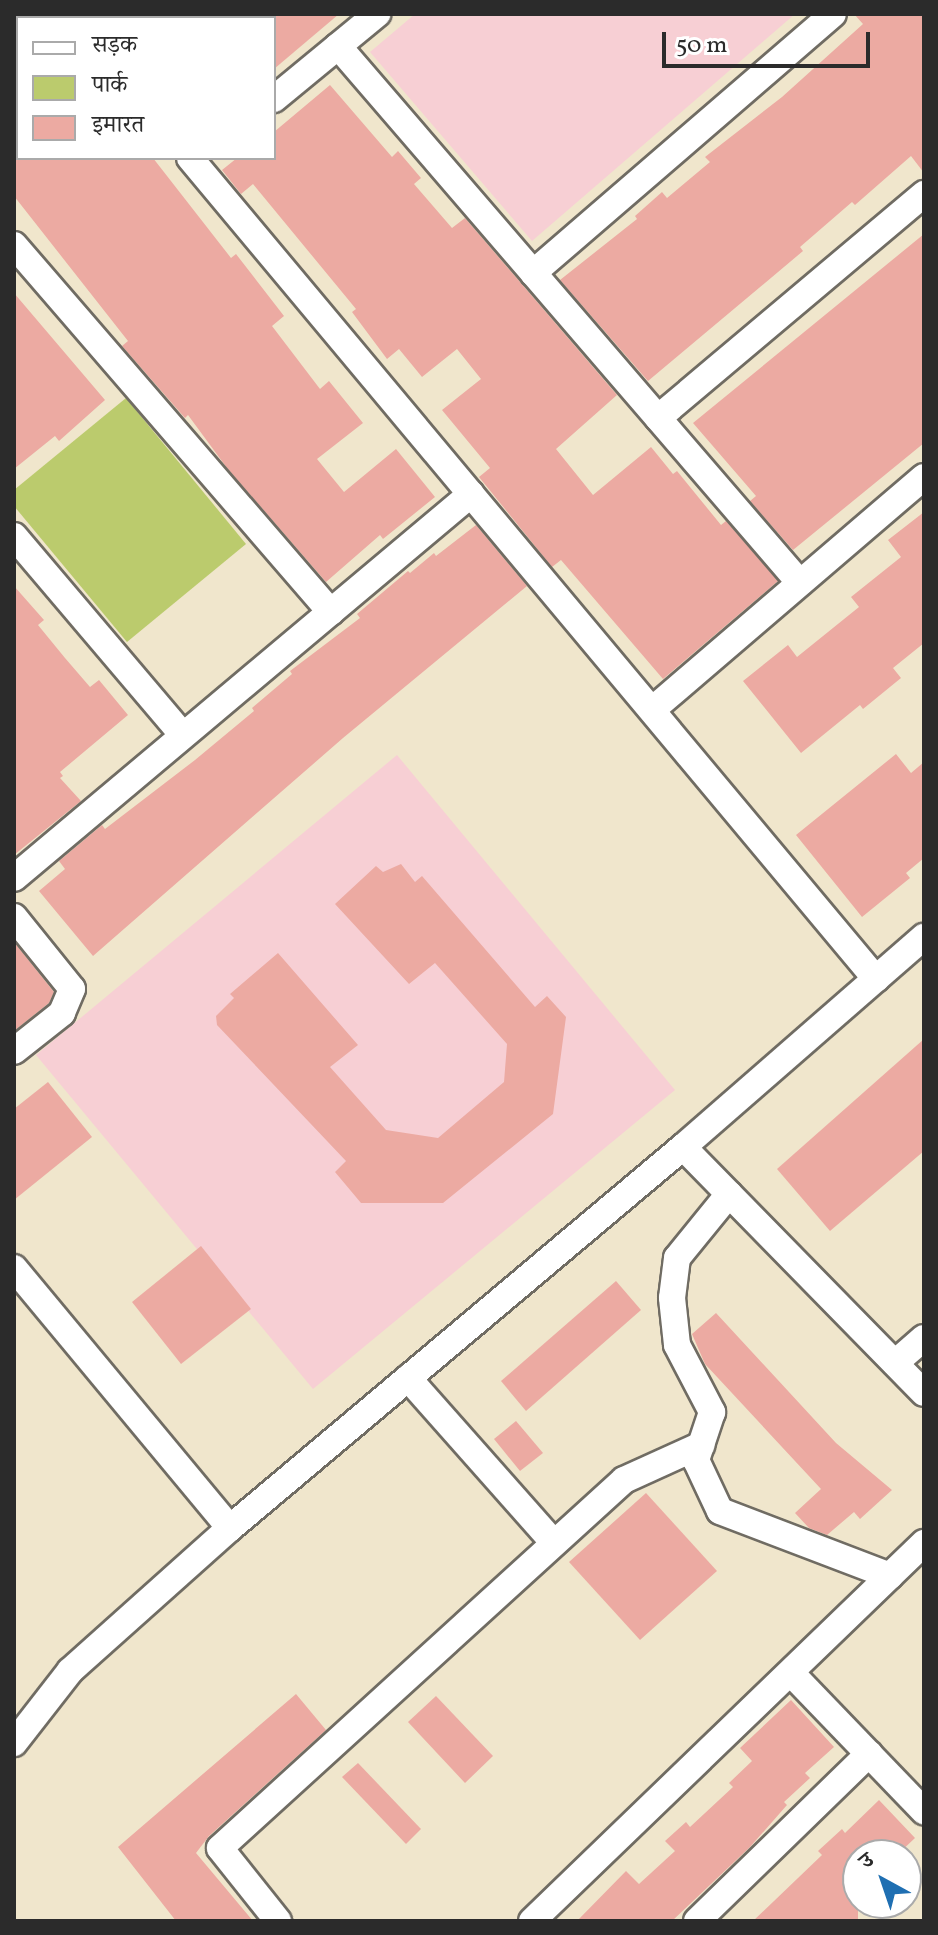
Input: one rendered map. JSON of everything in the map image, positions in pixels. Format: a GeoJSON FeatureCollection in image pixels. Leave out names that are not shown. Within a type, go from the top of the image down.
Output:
{"type":"FeatureCollection","features":[{"type":"Feature","properties":{"kind":"street"},"geometry":{"type":"LineString","coordinates":[[276,97],[377,14]]}},
{"type":"Feature","properties":{"kind":"street"},"geometry":{"type":"LineString","coordinates":[[533,273],[833,14]]}},
{"type":"Feature","properties":{"kind":"street"},"geometry":{"type":"LineString","coordinates":[[338,46],[800,583]]}},
{"type":"Feature","properties":{"kind":"street"},"geometry":{"type":"LineString","coordinates":[[195,160],[876,979]]}},
{"type":"Feature","properties":{"kind":"street"},"geometry":{"type":"LineString","coordinates":[[658,418],[924,194]]}},
{"type":"Feature","properties":{"kind":"street"},"geometry":{"type":"LineString","coordinates":[[14,245],[331,612]]}},
{"type":"Feature","properties":{"kind":"street"},"geometry":{"type":"LineString","coordinates":[[652,710],[924,477]]}},
{"type":"Feature","properties":{"kind":"street"},"geometry":{"type":"LineString","coordinates":[[14,878],[471,494]]}},
{"type":"Feature","properties":{"kind":"street"},"geometry":{"type":"LineString","coordinates":[[14,536],[183,735]]}},
{"type":"Feature","properties":{"kind":"street"},"geometry":{"type":"LineString","coordinates":[[14,917],[72,989],[62,1013],[14,1051]]}},
{"type":"Feature","properties":{"kind":"street"},"geometry":{"type":"LineString","coordinates":[[14,1743],[70,1671],[230,1528],[683,1147],[924,937]]}},
{"type":"Feature","properties":{"kind":"street"},"geometry":{"type":"LineString","coordinates":[[683,1147],[924,1393]]}},
{"type":"Feature","properties":{"kind":"street"},"geometry":{"type":"LineString","coordinates":[[729,1194],[677,1258],[672,1298],[677,1345],[712,1412],[696,1460],[720,1511],[890,1576]]}},
{"type":"Feature","properties":{"kind":"street"},"geometry":{"type":"LineString","coordinates":[[15,1273],[230,1528]]}},
{"type":"Feature","properties":{"kind":"street"},"geometry":{"type":"LineString","coordinates":[[895,1363],[924,1338]]}},
{"type":"Feature","properties":{"kind":"street"},"geometry":{"type":"LineString","coordinates":[[408,1378],[554,1543]]}},
{"type":"Feature","properties":{"kind":"street"},"geometry":{"type":"LineString","coordinates":[[278,1921],[220,1848],[624,1480],[701,1445]]}},
{"type":"Feature","properties":{"kind":"street"},"geometry":{"type":"LineString","coordinates":[[532,1921],[924,1543]]}},
{"type":"Feature","properties":{"kind":"street"},"geometry":{"type":"LineString","coordinates":[[791,1673],[924,1811]]}},
{"type":"Feature","properties":{"kind":"street"},"geometry":{"type":"LineString","coordinates":[[697,1921],[869,1754]]}},
{"type":"Feature","properties":{"kind":"shaded area"},"geometry":{"type":"Polygon","coordinates":[[[415,14],[795,14],[532,241],[370,52],[415,14]]]}},
{"type":"Feature","properties":{"kind":"shaded area"},"geometry":{"type":"Polygon","coordinates":[[[397,755],[675,1090],[313,1389],[36,1055],[397,755]]]}},
{"type":"Feature","properties":{"kind":"green space"},"geometry":{"type":"Polygon","coordinates":[[[126,398],[246,544],[127,642],[14,506],[14,490],[126,398]]]}},
{"type":"Feature","properties":{"kind":"building"},"geometry":{"type":"Polygon","coordinates":[[[274,14],[339,14],[276,67],[274,14]]]}},
{"type":"Feature","properties":{"kind":"building"},"geometry":{"type":"Polygon","coordinates":[[[854,14],[924,14],[924,173],[911,156],[855,205],[852,202],[800,247],[803,251],[648,381],[560,280],[637,219],[635,216],[662,192],[667,198],[710,162],[705,157],[782,97],[863,24],[854,14]]]}},
{"type":"Feature","properties":{"kind":"building"},"geometry":{"type":"Polygon","coordinates":[[[330,85],[392,157],[398,151],[421,178],[414,184],[452,228],[465,218],[617,395],[556,449],[593,495],[651,447],[673,474],[677,471],[721,525],[726,521],[778,581],[663,679],[561,560],[552,567],[479,477],[490,468],[442,410],[481,379],[457,349],[422,377],[399,349],[387,359],[352,312],[356,309],[253,184],[241,194],[222,170],[234,160],[276,160],[276,130],[330,85]]]}},
{"type":"Feature","properties":{"kind":"building"},"geometry":{"type":"Polygon","coordinates":[[[14,158],[155,160],[231,258],[236,254],[284,316],[272,326],[320,389],[329,381],[363,423],[317,459],[344,492],[396,449],[435,497],[383,539],[380,535],[326,582],[227,468],[188,415],[185,418],[122,346],[128,341],[14,196],[14,158]]]}},
{"type":"Feature","properties":{"kind":"building"},"geometry":{"type":"Polygon","coordinates":[[[924,234],[924,443],[793,550],[750,501],[756,496],[693,423],[924,234]]]}},
{"type":"Feature","properties":{"kind":"building"},"geometry":{"type":"Polygon","coordinates":[[[14,293],[105,400],[59,441],[55,436],[14,469],[14,293]]]}},
{"type":"Feature","properties":{"kind":"building"},"geometry":{"type":"Polygon","coordinates":[[[924,512],[924,643],[893,668],[901,678],[863,709],[860,705],[801,753],[743,681],[788,645],[797,657],[859,607],[851,597],[901,557],[888,540],[924,512]]]}},
{"type":"Feature","properties":{"kind":"building"},"geometry":{"type":"Polygon","coordinates":[[[476,525],[527,586],[343,738],[93,956],[39,891],[65,869],[59,861],[102,825],[105,829],[195,760],[254,711],[252,708],[292,674],[290,671],[360,618],[357,614],[408,571],[410,573],[434,553],[436,556],[476,525]]]}},
{"type":"Feature","properties":{"kind":"building"},"geometry":{"type":"Polygon","coordinates":[[[14,586],[44,620],[38,625],[90,687],[99,680],[128,715],[60,772],[63,776],[60,778],[81,801],[14,855],[14,586]]]}},
{"type":"Feature","properties":{"kind":"building"},"geometry":{"type":"Polygon","coordinates":[[[896,754],[911,773],[924,762],[924,858],[906,873],[910,878],[862,917],[796,835],[896,754]]]}},
{"type":"Feature","properties":{"kind":"building"},"geometry":{"type":"Polygon","coordinates":[[[401,864],[415,882],[422,876],[535,1007],[547,996],[566,1017],[553,1114],[443,1203],[361,1203],[335,1172],[346,1161],[217,1025],[216,1016],[234,998],[230,994],[278,953],[358,1045],[330,1067],[386,1130],[438,1138],[504,1082],[507,1044],[435,963],[409,984],[335,904],[376,866],[383,872],[401,864]]]}},
{"type":"Feature","properties":{"kind":"building"},"geometry":{"type":"Polygon","coordinates":[[[14,942],[54,992],[49,1003],[14,1031],[14,942]]]}},
{"type":"Feature","properties":{"kind":"building"},"geometry":{"type":"Polygon","coordinates":[[[924,1039],[924,1151],[830,1231],[777,1169],[924,1039]]]}},
{"type":"Feature","properties":{"kind":"building"},"geometry":{"type":"Polygon","coordinates":[[[48,1082],[92,1137],[14,1200],[14,1109],[48,1082]]]}},
{"type":"Feature","properties":{"kind":"building"},"geometry":{"type":"Polygon","coordinates":[[[201,1246],[251,1309],[181,1364],[132,1302],[201,1246]]]}},
{"type":"Feature","properties":{"kind":"building"},"geometry":{"type":"Polygon","coordinates":[[[616,1281],[641,1310],[526,1411],[501,1381],[616,1281]]]}},
{"type":"Feature","properties":{"kind":"building"},"geometry":{"type":"Polygon","coordinates":[[[716,1313],[836,1443],[892,1490],[860,1519],[854,1512],[827,1535],[809,1528],[795,1513],[821,1489],[705,1364],[692,1334],[716,1313]]]}},
{"type":"Feature","properties":{"kind":"building"},"geometry":{"type":"Polygon","coordinates":[[[516,1421],[543,1453],[520,1471],[494,1439],[516,1421]]]}},
{"type":"Feature","properties":{"kind":"building"},"geometry":{"type":"Polygon","coordinates":[[[646,1493],[717,1571],[640,1640],[569,1562],[646,1493]]]}},
{"type":"Feature","properties":{"kind":"building"},"geometry":{"type":"Polygon","coordinates":[[[296,1694],[326,1730],[209,1836],[196,1853],[253,1921],[176,1921],[118,1847],[296,1694]]]}},
{"type":"Feature","properties":{"kind":"building"},"geometry":{"type":"Polygon","coordinates":[[[436,1696],[493,1756],[465,1783],[408,1722],[436,1696]]]}},
{"type":"Feature","properties":{"kind":"building"},"geometry":{"type":"Polygon","coordinates":[[[791,1700],[834,1747],[805,1773],[810,1778],[784,1802],[787,1805],[750,1847],[672,1921],[577,1921],[626,1871],[639,1884],[675,1851],[665,1841],[686,1822],[690,1827],[733,1787],[729,1783],[752,1761],[740,1748],[791,1700]]]}},
{"type":"Feature","properties":{"kind":"building"},"geometry":{"type":"Polygon","coordinates":[[[358,1763],[421,1829],[406,1844],[342,1777],[358,1763]]]}},
{"type":"Feature","properties":{"kind":"building"},"geometry":{"type":"Polygon","coordinates":[[[879,1800],[915,1838],[842,1839],[842,1919],[858,1921],[753,1921],[822,1855],[818,1851],[842,1829],[845,1833],[879,1800]]]}}]}
